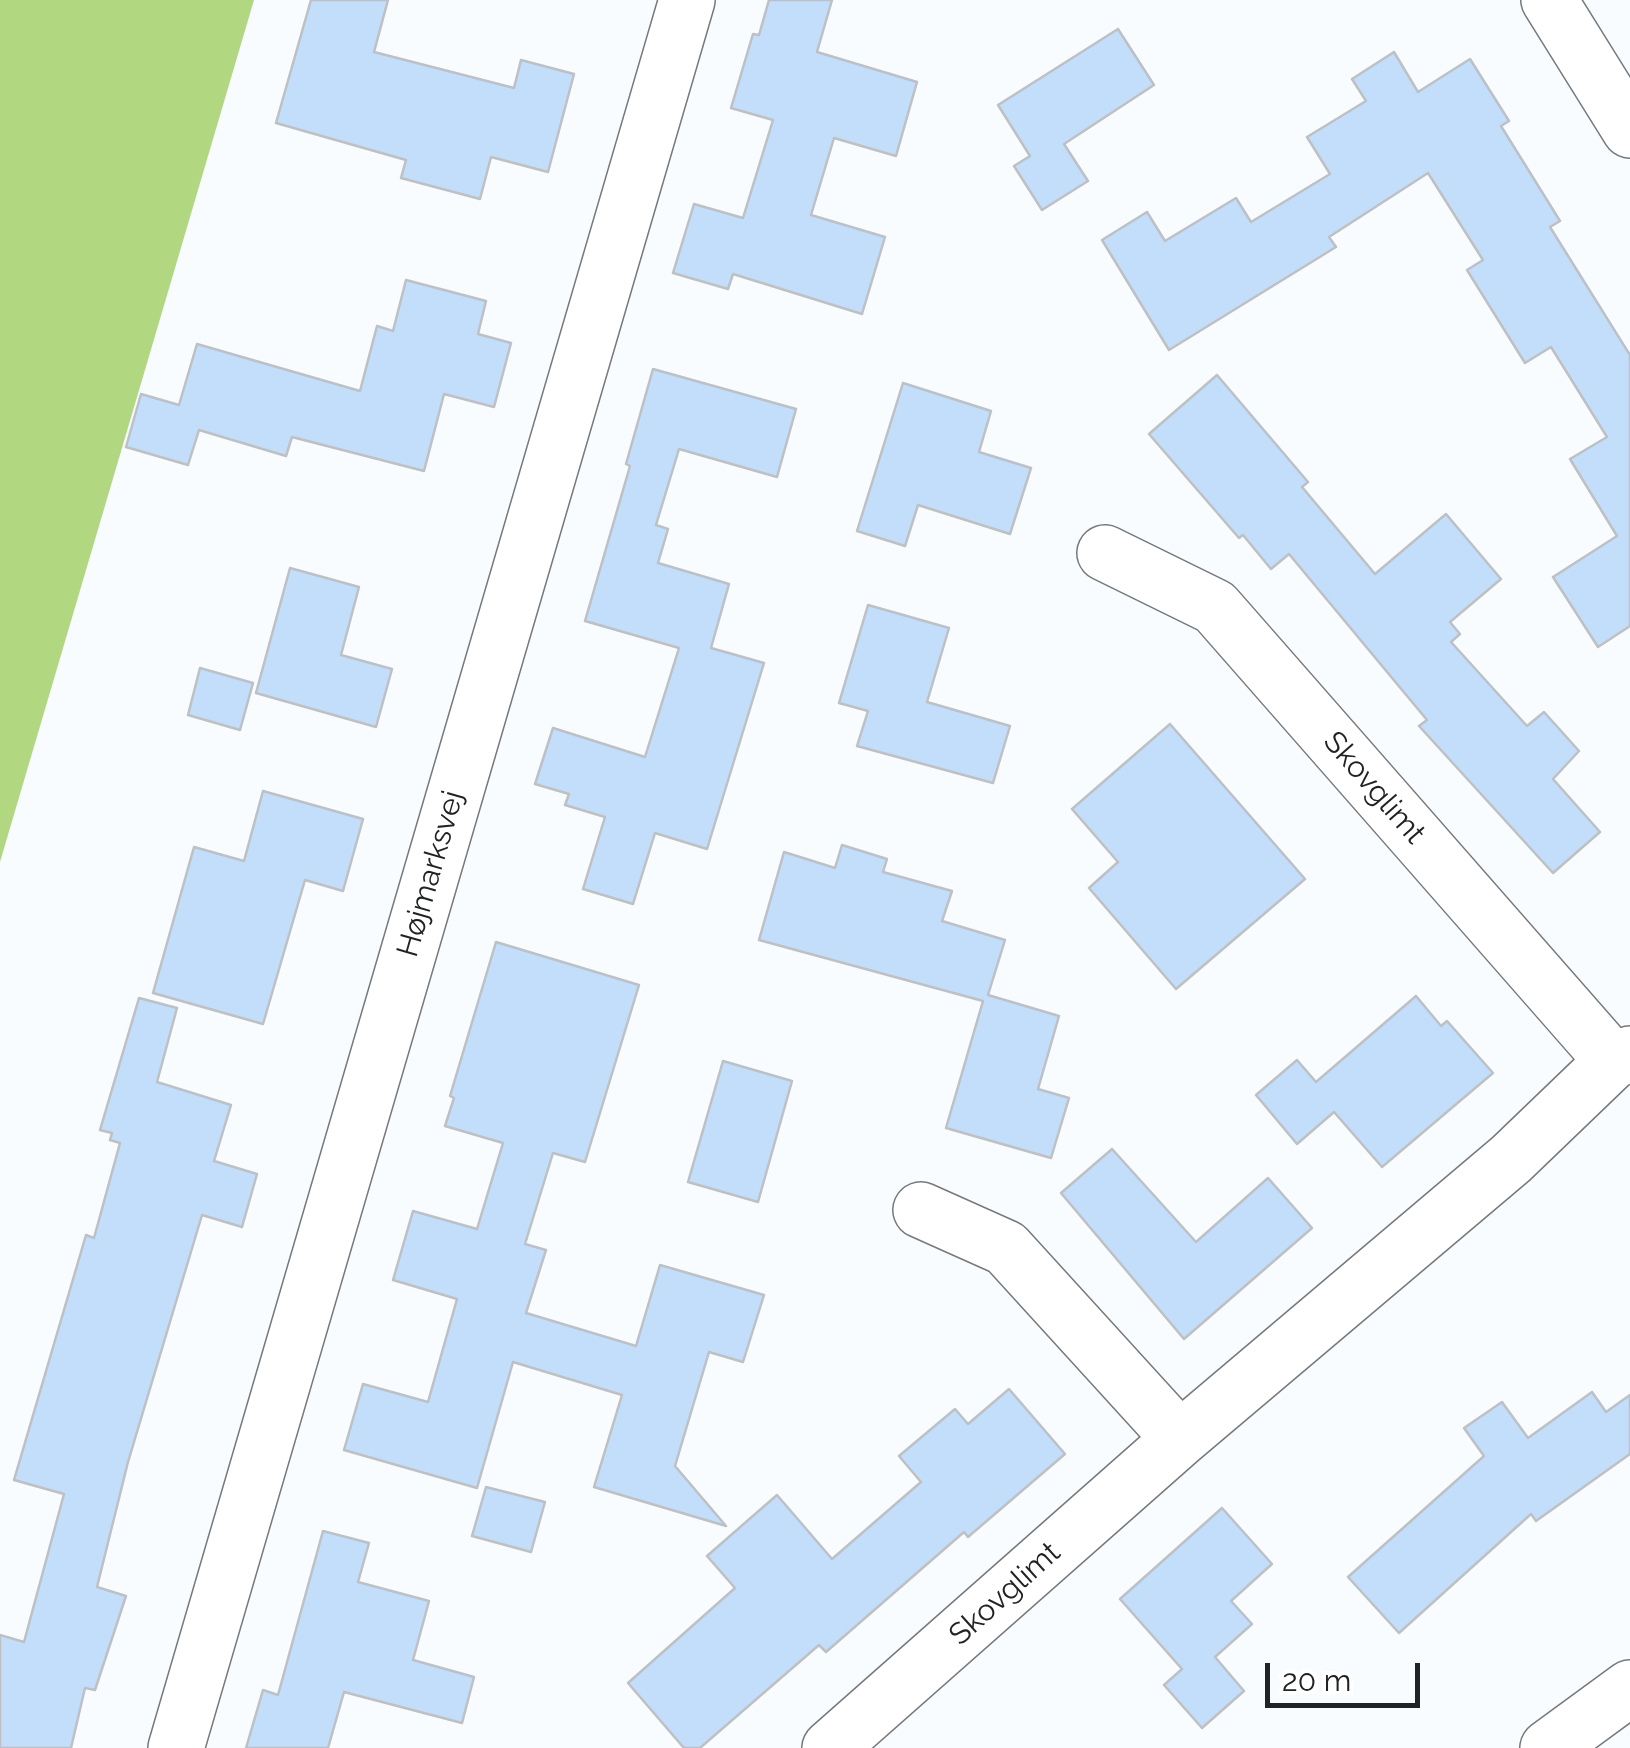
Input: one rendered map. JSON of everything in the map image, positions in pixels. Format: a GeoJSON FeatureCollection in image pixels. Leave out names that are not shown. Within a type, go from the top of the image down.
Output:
{"type":"FeatureCollection","features":[{"type":"Feature","properties":{"kind":"street","name":"Højmarksvej"},"geometry":{"type":"LineString","coordinates":[[176,1748],[687,0]]}},
{"type":"Feature","properties":{"kind":"street"},"geometry":{"type":"LineString","coordinates":[[1549,0],[1630,130]]}},
{"type":"Feature","properties":{"kind":"street","name":"Skovglimt"},"geometry":{"type":"LineString","coordinates":[[830,1748],[1180,1439],[1511,1159],[1621,1057],[1215,607],[1105,553]]}},
{"type":"Feature","properties":{"kind":"street"},"geometry":{"type":"LineString","coordinates":[[921,1210],[1006,1248],[1180,1439]]}},
{"type":"Feature","properties":{"kind":"street"},"geometry":{"type":"LineString","coordinates":[[1548,1748],[1630,1688]]}},
{"type":"Feature","properties":{"kind":"green space"},"geometry":{"type":"Polygon","coordinates":[[[0,0],[254,0],[0,862],[0,0]]]}},
{"type":"Feature","properties":{"kind":"building"},"geometry":{"type":"Polygon","coordinates":[[[311,0],[388,0],[374,52],[514,88],[521,60],[574,74],[548,172],[491,157],[480,199],[401,178],[406,160],[276,123],[311,0]]]}},
{"type":"Feature","properties":{"kind":"building"},"geometry":{"type":"Polygon","coordinates":[[[769,0],[832,0],[817,52],[917,82],[896,156],[834,138],[811,215],[885,237],[862,314],[733,274],[728,289],[673,273],[694,204],[743,218],[773,120],[731,108],[753,34],[759,35],[769,0]]]}},
{"type":"Feature","properties":{"kind":"building"},"geometry":{"type":"Polygon","coordinates":[[[1118,29],[1154,85],[1064,144],[1088,181],[1042,210],[1014,166],[1030,156],[998,105],[1118,29]]]}},
{"type":"Feature","properties":{"kind":"building"},"geometry":{"type":"Polygon","coordinates":[[[1394,52],[1418,92],[1470,59],[1509,121],[1501,126],[1560,221],[1550,227],[1630,355],[1630,626],[1598,647],[1553,577],[1617,536],[1570,459],[1607,437],[1551,347],[1525,363],[1467,270],[1483,260],[1428,173],[1329,237],[1336,247],[1169,350],[1102,240],[1147,212],[1165,241],[1236,198],[1251,222],[1330,174],[1307,137],[1366,101],[1352,79],[1394,52]]]}},
{"type":"Feature","properties":{"kind":"building"},"geometry":{"type":"Polygon","coordinates":[[[406,280],[486,301],[478,334],[511,343],[494,407],[444,394],[424,471],[292,437],[286,456],[199,430],[188,465],[126,447],[141,394],[179,405],[197,344],[360,391],[377,326],[393,331],[406,280]]]}},
{"type":"Feature","properties":{"kind":"building"},"geometry":{"type":"Polygon","coordinates":[[[653,369],[796,409],[777,477],[679,449],[656,525],[668,529],[658,563],[729,584],[711,648],[764,663],[707,849],[655,833],[633,904],[583,889],[605,817],[565,805],[569,794],[535,784],[553,728],[645,757],[679,648],[585,621],[630,466],[626,464],[653,369]]]}},
{"type":"Feature","properties":{"kind":"building"},"geometry":{"type":"Polygon","coordinates":[[[1217,375],[1308,482],[1302,487],[1375,574],[1446,514],[1501,579],[1450,622],[1460,634],[1451,642],[1527,726],[1544,712],[1579,751],[1553,779],[1600,832],[1553,873],[1419,726],[1427,720],[1289,554],[1271,569],[1149,434],[1217,375]]]}},
{"type":"Feature","properties":{"kind":"building"},"geometry":{"type":"Polygon","coordinates":[[[903,383],[991,411],[979,452],[1031,468],[1010,534],[918,505],[905,546],[857,531],[903,383]]]}},
{"type":"Feature","properties":{"kind":"building"},"geometry":{"type":"Polygon","coordinates":[[[290,568],[359,587],[341,655],[392,669],[376,727],[256,693],[290,568]]]}},
{"type":"Feature","properties":{"kind":"building"},"geometry":{"type":"Polygon","coordinates":[[[868,605],[949,628],[927,702],[1010,726],[993,783],[857,746],[868,711],[839,703],[868,605]]]}},
{"type":"Feature","properties":{"kind":"building"},"geometry":{"type":"Polygon","coordinates":[[[200,668],[253,683],[240,730],[188,715],[200,668]]]}},
{"type":"Feature","properties":{"kind":"building"},"geometry":{"type":"Polygon","coordinates":[[[1170,724],[1305,879],[1176,989],[1089,888],[1118,862],[1072,809],[1170,724]]]}},
{"type":"Feature","properties":{"kind":"building"},"geometry":{"type":"Polygon","coordinates":[[[263,791],[363,819],[343,891],[305,880],[263,1024],[153,993],[194,847],[244,861],[263,791]]]}},
{"type":"Feature","properties":{"kind":"building"},"geometry":{"type":"Polygon","coordinates":[[[842,845],[887,859],[883,872],[952,891],[942,921],[1005,940],[988,995],[1059,1016],[1038,1089],[1069,1098],[1051,1158],[946,1128],[983,1001],[759,940],[784,852],[835,868],[842,845]]]}},
{"type":"Feature","properties":{"kind":"building"},"geometry":{"type":"Polygon","coordinates":[[[496,942],[639,985],[585,1162],[553,1153],[525,1244],[546,1250],[526,1313],[636,1346],[660,1265],[764,1295],[743,1362],[709,1352],[675,1466],[726,1526],[594,1487],[622,1395],[513,1362],[477,1488],[344,1450],[363,1384],[428,1402],[457,1299],[393,1280],[413,1211],[477,1229],[503,1143],[445,1126],[454,1098],[450,1096],[496,942]]]}},
{"type":"Feature","properties":{"kind":"building"},"geometry":{"type":"Polygon","coordinates":[[[1416,996],[1441,1026],[1447,1021],[1493,1073],[1382,1167],[1334,1112],[1297,1144],[1256,1095],[1297,1060],[1316,1082],[1416,996]]]}},
{"type":"Feature","properties":{"kind":"building"},"geometry":{"type":"Polygon","coordinates":[[[139,998],[177,1008],[157,1082],[231,1105],[214,1161],[257,1174],[242,1227],[202,1215],[128,1462],[97,1587],[126,1596],[95,1690],[85,1688],[71,1748],[0,1748],[0,1635],[24,1642],[64,1494],[14,1480],[86,1235],[94,1238],[120,1143],[110,1140],[112,1133],[100,1130],[139,998]]]}},
{"type":"Feature","properties":{"kind":"building"},"geometry":{"type":"Polygon","coordinates":[[[723,1061],[792,1081],[758,1202],[688,1182],[723,1061]]]}},
{"type":"Feature","properties":{"kind":"building"},"geometry":{"type":"Polygon","coordinates":[[[1112,1149],[1196,1242],[1268,1178],[1312,1228],[1184,1339],[1061,1193],[1112,1149]]]}},
{"type":"Feature","properties":{"kind":"building"},"geometry":{"type":"Polygon","coordinates":[[[1009,1389],[1065,1454],[968,1537],[964,1532],[826,1652],[819,1645],[700,1748],[684,1748],[628,1683],[735,1588],[707,1556],[777,1495],[832,1559],[921,1482],[899,1456],[955,1409],[968,1424],[1009,1389]]]}},
{"type":"Feature","properties":{"kind":"building"},"geometry":{"type":"Polygon","coordinates":[[[1592,1392],[1606,1412],[1630,1395],[1630,1454],[1536,1521],[1531,1514],[1399,1633],[1348,1577],[1484,1456],[1464,1428],[1502,1402],[1528,1438],[1592,1392]]]}},
{"type":"Feature","properties":{"kind":"building"},"geometry":{"type":"Polygon","coordinates":[[[486,1487],[545,1502],[531,1552],[472,1536],[486,1487]]]}},
{"type":"Feature","properties":{"kind":"building"},"geometry":{"type":"Polygon","coordinates":[[[1222,1508],[1272,1564],[1231,1601],[1252,1624],[1215,1657],[1244,1691],[1202,1728],[1164,1685],[1182,1669],[1120,1599],[1222,1508]]]}},
{"type":"Feature","properties":{"kind":"building"},"geometry":{"type":"Polygon","coordinates":[[[323,1531],[369,1543],[358,1582],[429,1601],[413,1660],[474,1677],[462,1723],[344,1692],[328,1748],[246,1748],[263,1690],[278,1695],[323,1531]]]}}]}
